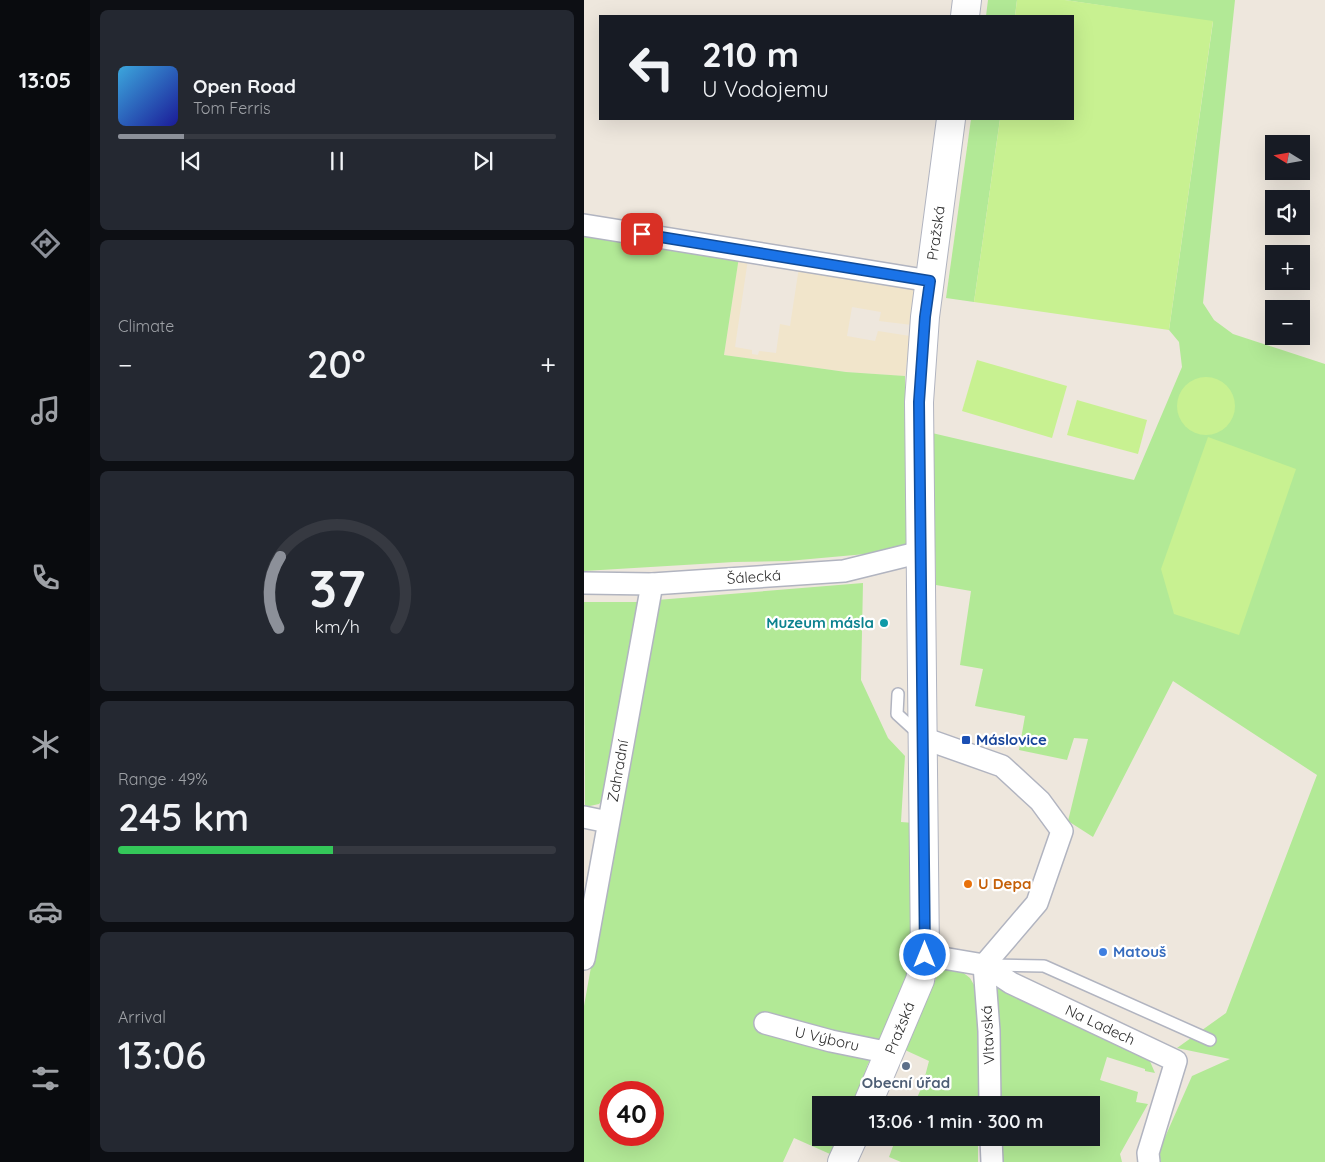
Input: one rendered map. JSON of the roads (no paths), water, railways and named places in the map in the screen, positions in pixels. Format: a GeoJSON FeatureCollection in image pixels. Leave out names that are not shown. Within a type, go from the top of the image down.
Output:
{"type":"FeatureCollection","features":[{"type":"Feature","properties":{"kind":"street"},"geometry":{"type":"LineString","coordinates":[[965,15],[967,0]]}},
{"type":"Feature","properties":{"kind":"street","name":"Pražská"},"geometry":{"type":"LineString","coordinates":[[871,1096],[920,980],[925,955],[919,402],[925,317],[951,120]]}},
{"type":"Feature","properties":{"kind":"street"},"geometry":{"type":"LineString","coordinates":[[584,225],[930,281]]}},
{"type":"Feature","properties":{"kind":"street","name":"Šálecká"},"geometry":{"type":"LineString","coordinates":[[584,583],[652,584],[844,571],[921,552]]}},
{"type":"Feature","properties":{"kind":"street","name":"Zahradní"},"geometry":{"type":"LineString","coordinates":[[584,959],[652,584]]}},
{"type":"Feature","properties":{"kind":"street"},"geometry":{"type":"LineString","coordinates":[[924,738],[1002,766],[1040,801],[1062,831],[1037,903],[984,965]]}},
{"type":"Feature","properties":{"kind":"street"},"geometry":{"type":"LineString","coordinates":[[584,817],[608,822]]}},
{"type":"Feature","properties":{"kind":"street","name":"Na Ladech"},"geometry":{"type":"LineString","coordinates":[[925,955],[984,965],[1011,983],[1176,1061],[1148,1153],[1149,1162]]}},
{"type":"Feature","properties":{"kind":"street","name":"Vltavská"},"geometry":{"type":"LineString","coordinates":[[984,965],[989,1031],[990,1096]]}},
{"type":"Feature","properties":{"kind":"street","name":"U Výboru"},"geometry":{"type":"LineString","coordinates":[[765,1024],[831,1041],[890,1053]]}},
{"type":"Feature","properties":{"kind":"street"},"geometry":{"type":"LineString","coordinates":[[842,1162],[849,1146]]}},
{"type":"Feature","properties":{"kind":"street"},"geometry":{"type":"LineString","coordinates":[[991,1146],[992,1162]]}},
{"type":"Feature","properties":{"kind":"lane"},"geometry":{"type":"LineString","coordinates":[[898,694],[897,714],[924,738]]}},
{"type":"Feature","properties":{"kind":"lane"},"geometry":{"type":"LineString","coordinates":[[984,965],[1044,966],[1210,1040]]}},
{"type":"Feature","properties":{"kind":"place","name":"Muzeum másla"},"geometry":{"type":"Point","coordinates":[884,623]}},
{"type":"Feature","properties":{"kind":"place","name":"Máslovice"},"geometry":{"type":"Point","coordinates":[966,740]}},
{"type":"Feature","properties":{"kind":"place","name":"U Depa"},"geometry":{"type":"Point","coordinates":[968,884]}},
{"type":"Feature","properties":{"kind":"place","name":"Matouš"},"geometry":{"type":"Point","coordinates":[1103,952]}},
{"type":"Feature","properties":{"kind":"place","name":"Obecní úřad"},"geometry":{"type":"Point","coordinates":[906,1066]}}]}
